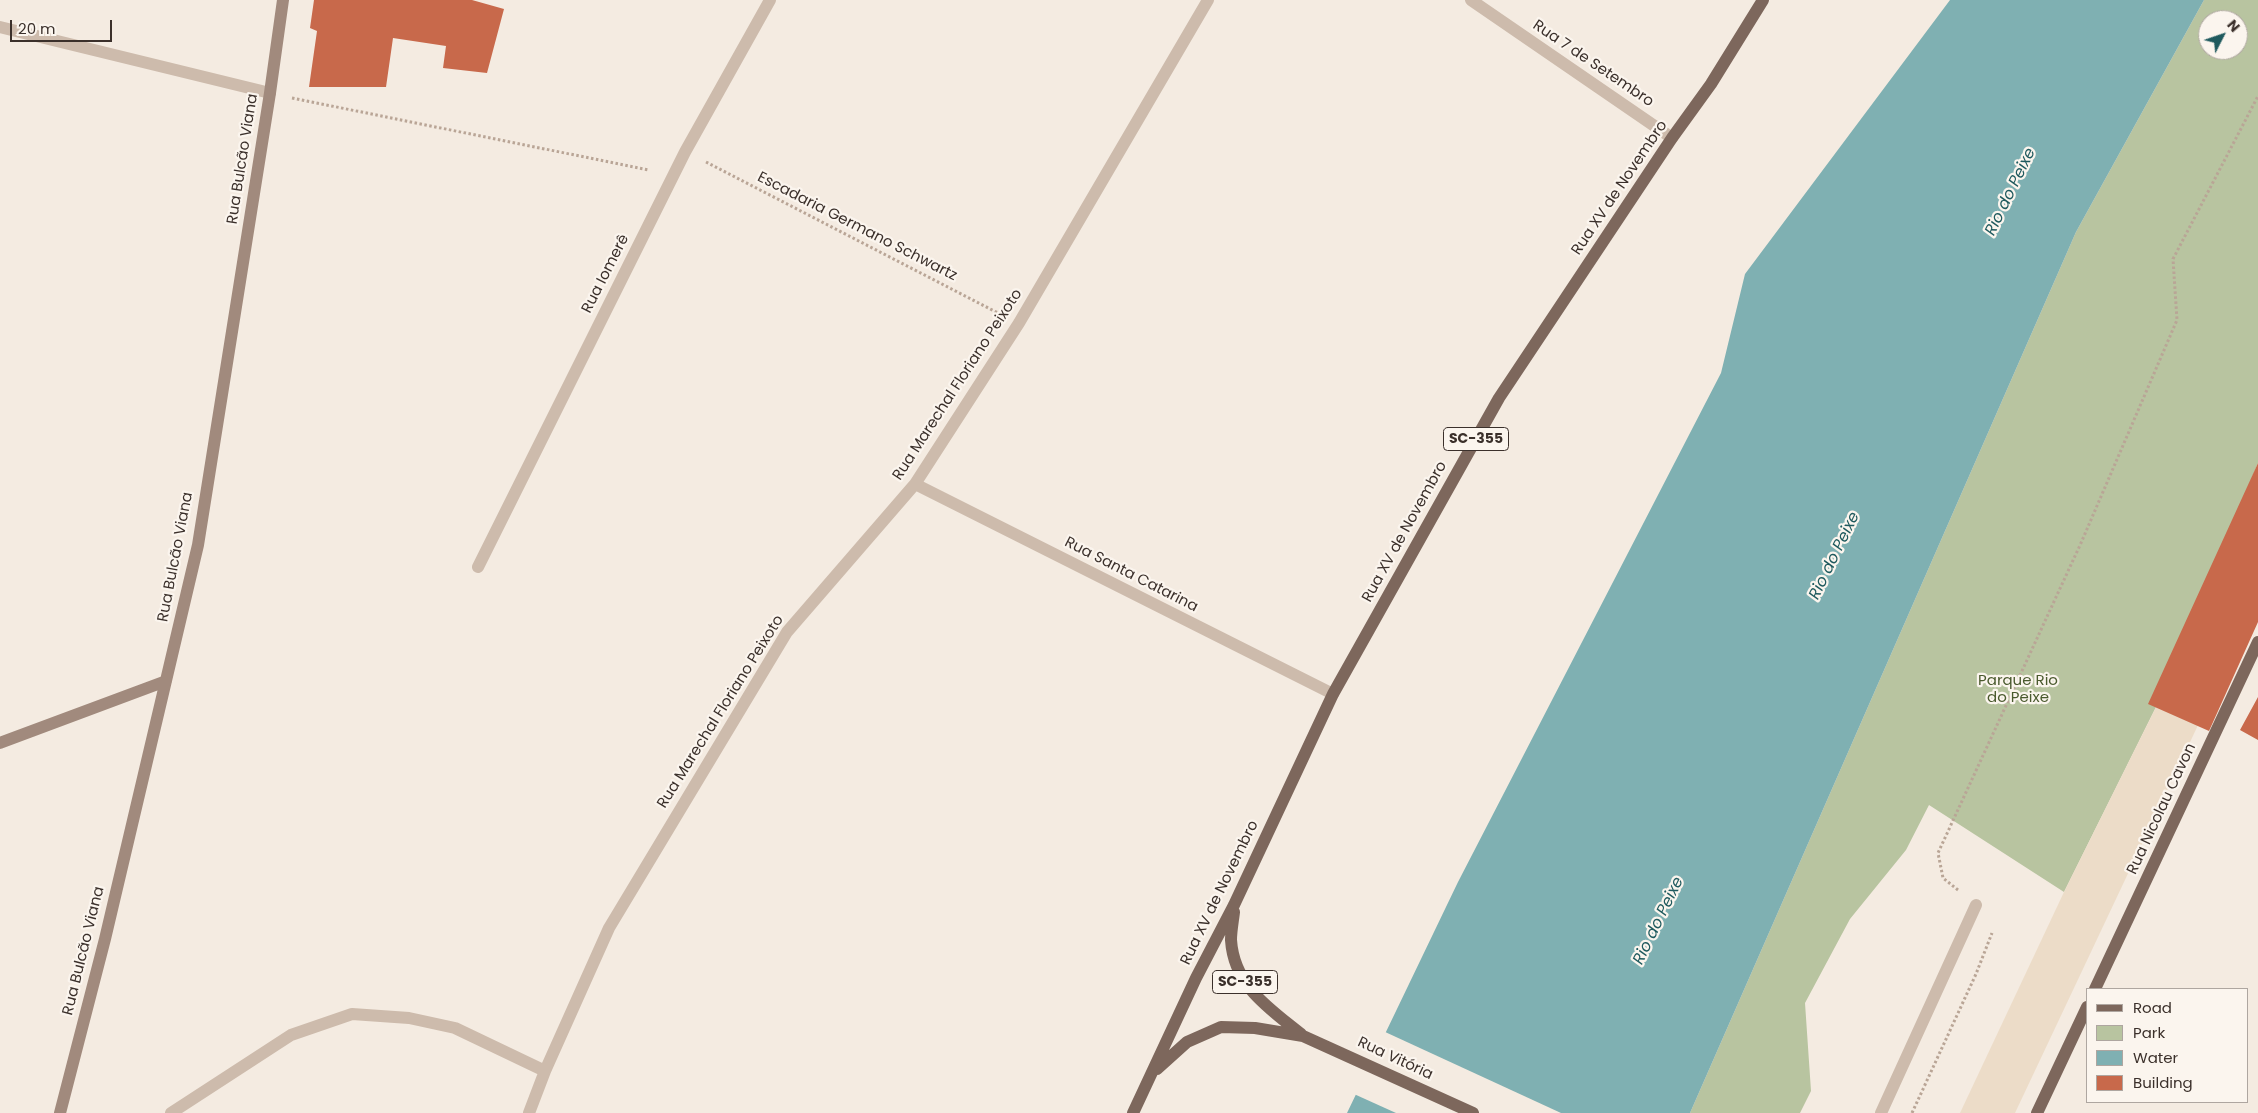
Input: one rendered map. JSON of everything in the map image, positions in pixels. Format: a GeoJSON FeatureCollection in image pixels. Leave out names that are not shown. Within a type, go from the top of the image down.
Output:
{"type":"FeatureCollection","features":[{"type":"Feature","properties":{"kind":"main road","name":"Rua XV de Novembro"},"geometry":{"type":"LineString","coordinates":[[1133,1113],[1196,978],[1234,905],[1333,694],[1499,398],[1672,138],[1711,84],[1763,0]]}},
{"type":"Feature","properties":{"kind":"main road","name":"Rua Nicolau Cavon"},"geometry":{"type":"LineString","coordinates":[[2095,988],[2258,642]]}},
{"type":"Feature","properties":{"kind":"main road","name":"Rua Vitória"},"geometry":{"type":"LineString","coordinates":[[1234,905],[1232,940],[1237,968],[1248,989],[1303,1036]]}},
{"type":"Feature","properties":{"kind":"main road"},"geometry":{"type":"LineString","coordinates":[[2037,1113],[2086,1009]]}},
{"type":"Feature","properties":{"kind":"main road","name":"Rua Vitória"},"geometry":{"type":"LineString","coordinates":[[1153,1072],[1187,1042],[1221,1027],[1255,1028],[1303,1036],[1473,1113]]}},
{"type":"Feature","properties":{"kind":"street","name":"Rua Bulcão Viana"},"geometry":{"type":"LineString","coordinates":[[60,1113],[105,939],[198,545],[283,0]]}},
{"type":"Feature","properties":{"kind":"street","name":"Rua Iomerê"},"geometry":{"type":"LineString","coordinates":[[478,567],[685,152],[770,0]]}},
{"type":"Feature","properties":{"kind":"street","name":"Rua Marechal Floriano Peixoto"},"geometry":{"type":"LineString","coordinates":[[529,1113],[545,1070],[609,928],[788,632],[915,484],[1019,323],[1208,0]]}},
{"type":"Feature","properties":{"kind":"street","name":"Rua 7 de Setembro"},"geometry":{"type":"LineString","coordinates":[[1471,0],[1672,138]]}},
{"type":"Feature","properties":{"kind":"street"},"geometry":{"type":"LineString","coordinates":[[0,27],[270,93]]}},
{"type":"Feature","properties":{"kind":"street","name":"Rua Santa Catarina"},"geometry":{"type":"LineString","coordinates":[[915,484],[1333,694]]}},
{"type":"Feature","properties":{"kind":"street"},"geometry":{"type":"LineString","coordinates":[[0,743],[166,681]]}},
{"type":"Feature","properties":{"kind":"street"},"geometry":{"type":"LineString","coordinates":[[1881,1113],[1976,904]]}},
{"type":"Feature","properties":{"kind":"street"},"geometry":{"type":"LineString","coordinates":[[171,1113],[291,1035],[352,1014],[409,1018],[455,1028],[545,1070]]}},
{"type":"Feature","properties":{"kind":"path"},"geometry":{"type":"LineString","coordinates":[[270,93],[674,175]]}},
{"type":"Feature","properties":{"kind":"path"},"geometry":{"type":"LineString","coordinates":[[1912,1113],[1976,974],[1993,932],[1990,916],[1943,878],[1938,853],[2081,543],[2177,320],[2173,259],[2258,96]]}},
{"type":"Feature","properties":{"kind":"path","name":"Escadaria Germano Schwartz"},"geometry":{"type":"LineString","coordinates":[[685,152],[1019,323]]}},
{"type":"Feature","properties":{"kind":"green space","name":"Parque Rio do Peixe"},"geometry":{"type":"Polygon","coordinates":[[[2204,0],[2258,0],[2258,463],[2156,707],[2064,892],[1929,805],[1906,850],[1850,919],[1805,1003],[1811,1091],[1800,1113],[1690,1113],[2076,232],[2198,11],[2198,60],[2248,60],[2248,10],[2198,10],[2204,0]]]}},
{"type":"Feature","properties":{"kind":"shaded area"},"geometry":{"type":"Polygon","coordinates":[[[2258,598],[2015,1113],[1960,1113],[2064,892],[2156,707],[2258,598]]]}},
{"type":"Feature","properties":{"kind":"water","name":"Rio do Peixe"},"geometry":{"type":"Polygon","coordinates":[[[1950,0],[2204,0],[2076,232],[1690,1113],[1347,1113],[1458,882],[1721,373],[1745,274],[1950,0]]]}},
{"type":"Feature","properties":{"kind":"pier"},"geometry":{"type":"Polygon","coordinates":[[[1383,1031],[1561,1113],[1396,1113],[1354,1094],[1383,1031]]]}},
{"type":"Feature","properties":{"kind":"building"},"geometry":{"type":"Polygon","coordinates":[[[314,0],[472,0],[504,9],[487,73],[443,68],[446,46],[393,38],[386,87],[309,87],[317,31],[310,28],[314,0]]]}},
{"type":"Feature","properties":{"kind":"building"},"geometry":{"type":"Polygon","coordinates":[[[2258,463],[2258,622],[2209,731],[2148,704],[2258,463]]]}},
{"type":"Feature","properties":{"kind":"building"},"geometry":{"type":"Polygon","coordinates":[[[2258,697],[2258,740],[2240,730],[2258,697]]]}}]}
